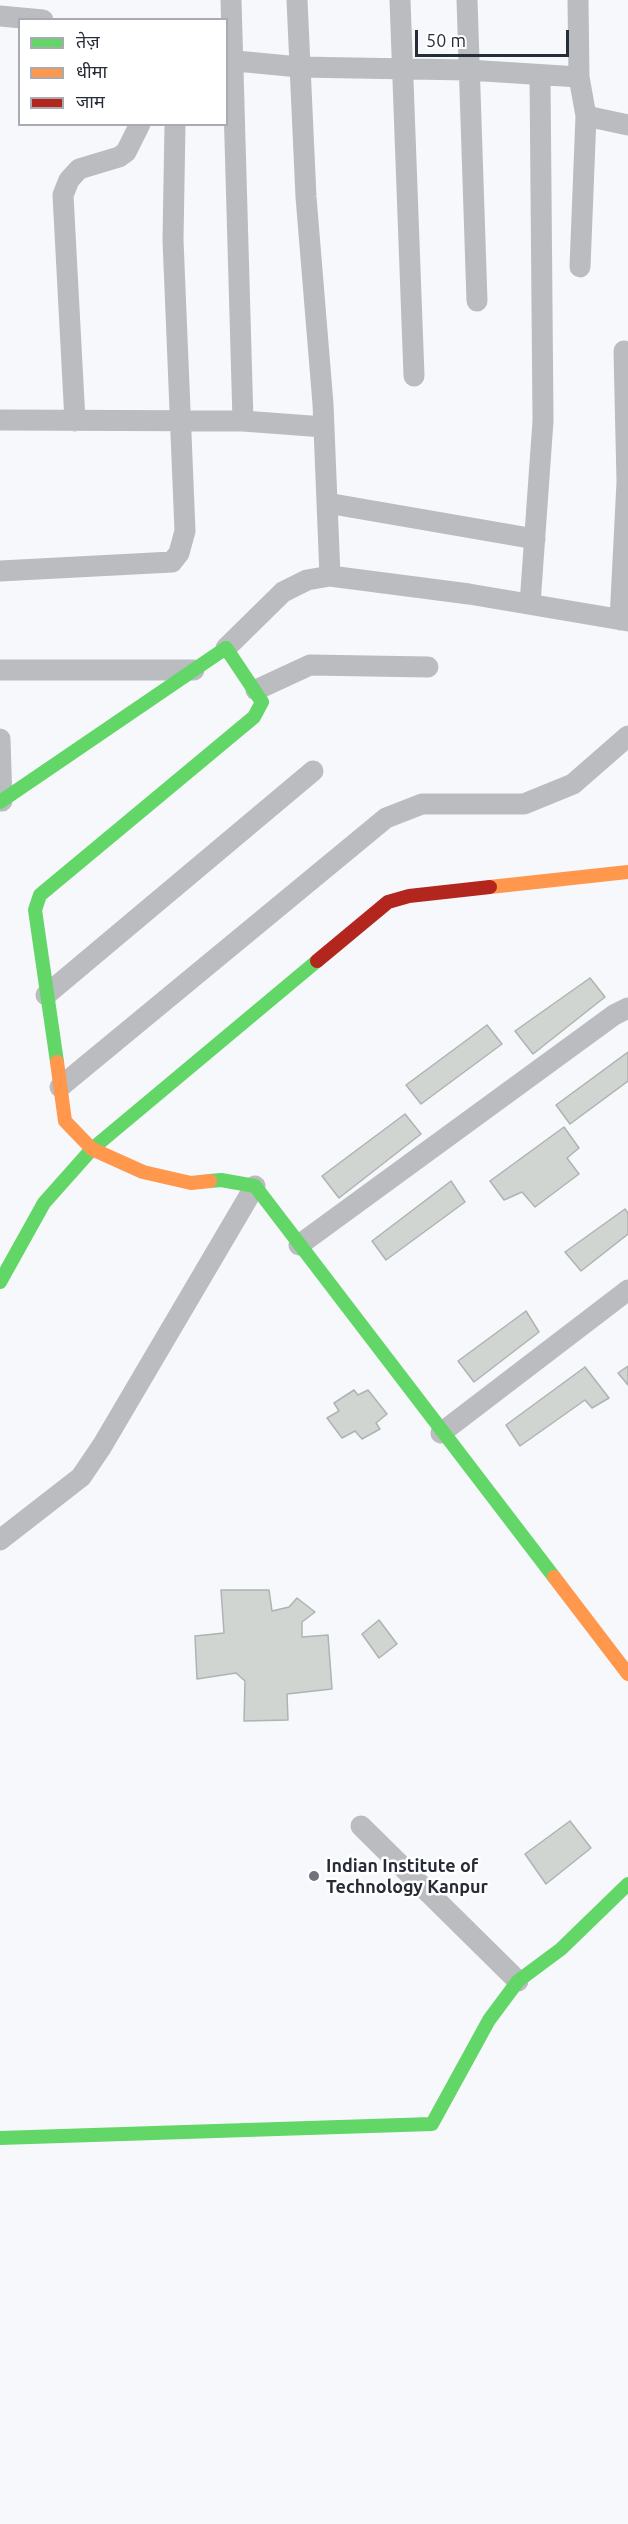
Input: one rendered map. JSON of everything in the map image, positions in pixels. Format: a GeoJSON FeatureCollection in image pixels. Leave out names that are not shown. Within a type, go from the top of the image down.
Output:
{"type":"FeatureCollection","features":[{"type":"Feature","properties":{"kind":"street"},"geometry":{"type":"LineString","coordinates":[[231,0],[230,61],[243,421]]}},
{"type":"Feature","properties":{"kind":"street"},"geometry":{"type":"LineString","coordinates":[[297,0],[306,197],[324,427],[330,576]]}},
{"type":"Feature","properties":{"kind":"street"},"geometry":{"type":"LineString","coordinates":[[400,0],[414,376]]}},
{"type":"Feature","properties":{"kind":"street"},"geometry":{"type":"LineString","coordinates":[[467,0],[477,301]]}},
{"type":"Feature","properties":{"kind":"street"},"geometry":{"type":"LineString","coordinates":[[578,0],[579,77],[586,116],[580,267]]}},
{"type":"Feature","properties":{"kind":"street"},"geometry":{"type":"LineString","coordinates":[[0,16],[22,18]]}},
{"type":"Feature","properties":{"kind":"street"},"geometry":{"type":"LineString","coordinates":[[230,61],[299,67],[468,70],[579,77]]}},
{"type":"Feature","properties":{"kind":"street"},"geometry":{"type":"LineString","coordinates":[[530,604],[543,421],[540,75]]}},
{"type":"Feature","properties":{"kind":"street"},"geometry":{"type":"LineString","coordinates":[[586,116],[628,125]]}},
{"type":"Feature","properties":{"kind":"street"},"geometry":{"type":"LineString","coordinates":[[75,421],[63,195],[69,180],[79,169],[119,157],[126,152],[139,126]]}},
{"type":"Feature","properties":{"kind":"street"},"geometry":{"type":"LineString","coordinates":[[0,571],[172,562],[179,554],[185,531],[173,240],[175,126]]}},
{"type":"Feature","properties":{"kind":"street"},"geometry":{"type":"LineString","coordinates":[[1,801],[226,648],[283,592],[307,580],[330,576],[469,594],[624,621],[627,482],[624,351]]}},
{"type":"Feature","properties":{"kind":"street"},"geometry":{"type":"LineString","coordinates":[[0,420],[243,421],[324,427]]}},
{"type":"Feature","properties":{"kind":"street"},"geometry":{"type":"LineString","coordinates":[[327,503],[535,539]]}},
{"type":"Feature","properties":{"kind":"street"},"geometry":{"type":"LineString","coordinates":[[226,648],[262,702],[254,717],[40,896],[35,910],[65,1122],[93,1149],[143,1172],[191,1183],[221,1180],[255,1186],[441,1433],[628,1674]]}},
{"type":"Feature","properties":{"kind":"street"},"geometry":{"type":"LineString","coordinates":[[256,690],[310,665],[428,667]]}},
{"type":"Feature","properties":{"kind":"street"},"geometry":{"type":"LineString","coordinates":[[0,669],[194,669]]}},
{"type":"Feature","properties":{"kind":"street"},"geometry":{"type":"LineString","coordinates":[[60,1087],[386,818],[422,804],[524,804],[573,784],[628,736]]}},
{"type":"Feature","properties":{"kind":"street"},"geometry":{"type":"LineString","coordinates":[[0,740],[1,801]]}},
{"type":"Feature","properties":{"kind":"street"},"geometry":{"type":"LineString","coordinates":[[46,995],[313,771]]}},
{"type":"Feature","properties":{"kind":"street"},"geometry":{"type":"LineString","coordinates":[[0,1282],[44,1203],[93,1149],[388,902],[409,896],[628,872]]}},
{"type":"Feature","properties":{"kind":"street"},"geometry":{"type":"LineString","coordinates":[[299,1245],[614,1015],[628,1008]]}},
{"type":"Feature","properties":{"kind":"street"},"geometry":{"type":"LineString","coordinates":[[0,1540],[81,1477],[102,1446],[255,1186]]}},
{"type":"Feature","properties":{"kind":"street"},"geometry":{"type":"LineString","coordinates":[[441,1433],[628,1290]]}},
{"type":"Feature","properties":{"kind":"street"},"geometry":{"type":"LineString","coordinates":[[361,1826],[518,1981]]}},
{"type":"Feature","properties":{"kind":"street"},"geometry":{"type":"LineString","coordinates":[[0,2138],[432,2124],[489,2020],[518,1981],[561,1949],[628,1884]]}},
{"type":"Feature","properties":{"kind":"building"},"geometry":{"type":"Polygon","coordinates":[[[590,978],[605,997],[533,1054],[515,1031],[590,978]]]}},
{"type":"Feature","properties":{"kind":"building"},"geometry":{"type":"Polygon","coordinates":[[[487,1025],[502,1044],[421,1104],[406,1085],[487,1025]]]}},
{"type":"Feature","properties":{"kind":"building"},"geometry":{"type":"Polygon","coordinates":[[[628,1052],[628,1081],[570,1124],[556,1105],[628,1052]]]}},
{"type":"Feature","properties":{"kind":"building"},"geometry":{"type":"Polygon","coordinates":[[[405,1114],[421,1134],[339,1198],[322,1176],[405,1114]]]}},
{"type":"Feature","properties":{"kind":"building"},"geometry":{"type":"Polygon","coordinates":[[[564,1127],[579,1148],[567,1158],[579,1174],[535,1207],[522,1192],[504,1200],[490,1181],[564,1127]]]}},
{"type":"Feature","properties":{"kind":"building"},"geometry":{"type":"Polygon","coordinates":[[[451,1181],[465,1202],[386,1260],[372,1241],[451,1181]]]}},
{"type":"Feature","properties":{"kind":"building"},"geometry":{"type":"Polygon","coordinates":[[[625,1209],[628,1213],[628,1234],[581,1271],[565,1252],[625,1209]]]}},
{"type":"Feature","properties":{"kind":"building"},"geometry":{"type":"Polygon","coordinates":[[[526,1311],[539,1332],[474,1382],[458,1361],[526,1311]]]}},
{"type":"Feature","properties":{"kind":"building"},"geometry":{"type":"Polygon","coordinates":[[[628,1366],[628,1385],[618,1373],[628,1366]]]}},
{"type":"Feature","properties":{"kind":"building"},"geometry":{"type":"Polygon","coordinates":[[[585,1367],[609,1398],[592,1408],[585,1400],[520,1446],[506,1425],[585,1367]]]}},
{"type":"Feature","properties":{"kind":"building"},"geometry":{"type":"Polygon","coordinates":[[[354,1390],[358,1395],[368,1390],[387,1414],[376,1423],[380,1429],[362,1439],[355,1431],[342,1438],[327,1418],[339,1411],[334,1403],[354,1390]]]}},
{"type":"Feature","properties":{"kind":"building"},"geometry":{"type":"Polygon","coordinates":[[[221,1590],[269,1590],[272,1611],[289,1607],[297,1598],[315,1612],[302,1622],[302,1637],[328,1635],[332,1689],[287,1694],[288,1720],[244,1721],[245,1681],[236,1673],[197,1679],[195,1636],[224,1633],[221,1590]]]}},
{"type":"Feature","properties":{"kind":"building"},"geometry":{"type":"Polygon","coordinates":[[[379,1620],[397,1644],[379,1658],[362,1634],[379,1620]]]}},
{"type":"Feature","properties":{"kind":"building"},"geometry":{"type":"Polygon","coordinates":[[[570,1821],[591,1848],[546,1884],[525,1854],[570,1821]]]}},
{"type":"Feature","properties":{"kind":"traffic: fast"},"geometry":{"type":"LineString","coordinates":[[0,802],[226,648],[262,702],[254,717],[40,895],[35,910],[57,1062]]}},
{"type":"Feature","properties":{"kind":"traffic: fast"},"geometry":{"type":"LineString","coordinates":[[0,1282],[44,1203],[92,1149],[317,961]]}},
{"type":"Feature","properties":{"kind":"traffic: fast"},"geometry":{"type":"LineString","coordinates":[[210,1181],[221,1180],[255,1186],[554,1577]]}},
{"type":"Feature","properties":{"kind":"traffic: fast"},"geometry":{"type":"LineString","coordinates":[[0,2138],[432,2124],[489,2020],[518,1981],[561,1949],[628,1884]]}},
{"type":"Feature","properties":{"kind":"traffic: slow"},"geometry":{"type":"LineString","coordinates":[[490,887],[628,872]]}},
{"type":"Feature","properties":{"kind":"traffic: slow"},"geometry":{"type":"LineString","coordinates":[[57,1062],[65,1121],[92,1149],[143,1172],[191,1183],[210,1181]]}},
{"type":"Feature","properties":{"kind":"traffic: slow"},"geometry":{"type":"LineString","coordinates":[[554,1577],[628,1674]]}},
{"type":"Feature","properties":{"kind":"traffic: jam"},"geometry":{"type":"LineString","coordinates":[[317,961],[388,902],[409,896],[490,887]]}},
{"type":"Feature","properties":{"kind":"place","name":"Indian Institute of Technology Kanpur"},"geometry":{"type":"Point","coordinates":[314,1876]}}]}
